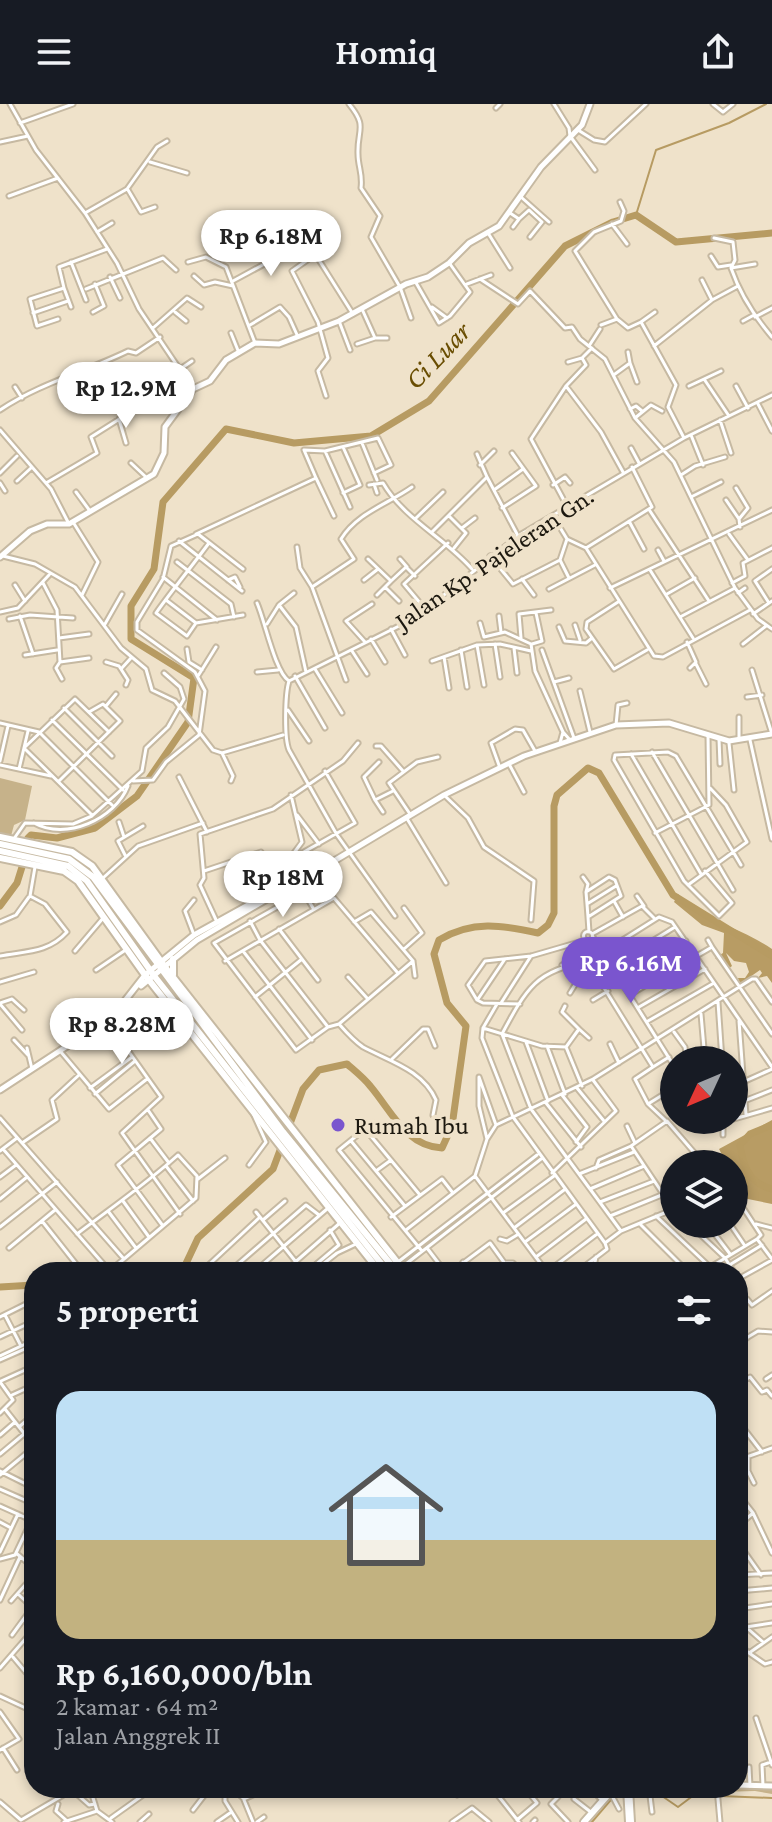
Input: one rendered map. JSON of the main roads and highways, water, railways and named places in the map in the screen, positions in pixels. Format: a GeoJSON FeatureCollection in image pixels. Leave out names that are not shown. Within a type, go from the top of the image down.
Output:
{"type":"FeatureCollection","features":[{"type":"Feature","properties":{"kind":"highway"},"geometry":{"type":"LineString","coordinates":[[628,1798],[630,1822]]}},
{"type":"Feature","properties":{"kind":"main road"},"geometry":{"type":"LineString","coordinates":[[1,555],[30,531],[47,524],[71,523],[159,468],[164,428],[193,389],[210,381],[220,364],[255,343],[279,344],[339,321],[449,263],[469,243],[488,233],[510,213],[541,167],[578,130],[590,104]]}},
{"type":"Feature","properties":{"kind":"main road"},"geometry":{"type":"LineString","coordinates":[[155,971],[197,940],[444,795],[535,751],[616,725],[669,723],[738,742],[772,734]]}},
{"type":"Feature","properties":{"kind":"main road"},"geometry":{"type":"LineString","coordinates":[[0,837],[72,852],[103,878],[155,971],[260,1109],[367,1239],[376,1262]]}},
{"type":"Feature","properties":{"kind":"main road"},"geometry":{"type":"LineString","coordinates":[[2,850],[35,866],[71,875],[127,949],[155,971],[173,977]]}},
{"type":"Feature","properties":{"kind":"main road"},"geometry":{"type":"LineString","coordinates":[[2,850],[76,862],[102,888],[155,971],[260,1109],[367,1239],[382,1262]]}},
{"type":"Feature","properties":{"kind":"main road"},"geometry":{"type":"LineString","coordinates":[[0,1090],[107,1021],[194,935],[260,902]]}},
{"type":"Feature","properties":{"kind":"main road"},"geometry":{"type":"LineString","coordinates":[[173,959],[173,977],[260,1109]]}},
{"type":"Feature","properties":{"kind":"main road"},"geometry":{"type":"LineString","coordinates":[[301,1158],[328,1207],[341,1222],[393,1262]]}},
{"type":"Feature","properties":{"kind":"main road"},"geometry":{"type":"LineString","coordinates":[[748,1786],[772,1786]]}},
{"type":"Feature","properties":{"kind":"main road"},"geometry":{"type":"LineString","coordinates":[[584,1822],[604,1798]]}},
{"type":"Feature","properties":{"kind":"waterway"},"geometry":{"type":"LineString","coordinates":[[636,215],[656,150],[729,123],[766,104]]}},
{"type":"Feature","properties":{"kind":"waterway","name":"Ci Luar"},"geometry":{"type":"LineString","coordinates":[[28,838],[31,835],[57,838],[95,828],[137,796],[188,722],[194,678],[131,639],[131,606],[154,569],[163,502],[226,429],[294,443],[371,436],[429,401],[565,246],[613,222],[636,215],[676,242],[772,233]]}},
{"type":"Feature","properties":{"kind":"waterway"},"geometry":{"type":"LineString","coordinates":[[187,1262],[198,1238],[273,1169],[303,1089],[319,1070],[347,1064],[368,1084],[409,1134],[429,1146],[442,1148],[452,1126],[466,1026],[447,1003],[434,954],[439,940],[475,927],[500,926],[538,933],[548,925],[554,913],[554,806],[557,795],[588,768],[599,773],[673,895],[772,956]]}},
{"type":"Feature","properties":{"kind":"waterway","name":"Ci Luar"},"geometry":{"type":"LineString","coordinates":[[0,906],[17,883],[22,867]]}},
{"type":"Feature","properties":{"kind":"waterway"},"geometry":{"type":"LineString","coordinates":[[772,1125],[750,1134],[740,1145],[749,1173],[758,1183],[772,1189]]}},
{"type":"Feature","properties":{"kind":"waterway"},"geometry":{"type":"LineString","coordinates":[[0,1287],[24,1286]]}},
{"type":"Feature","properties":{"kind":"waterway"},"geometry":{"type":"LineString","coordinates":[[748,1797],[772,1798]]}},
{"type":"Feature","properties":{"kind":"waterway"},"geometry":{"type":"LineString","coordinates":[[592,1822],[612,1798]]}},
{"type":"Feature","properties":{"kind":"waterway"},"geometry":{"type":"LineString","coordinates":[[665,1798],[678,1807],[690,1798]]}},
{"type":"Feature","properties":{"kind":"place","name":"Rumah Ibu"},"geometry":{"type":"Point","coordinates":[338,1125]}}]}
